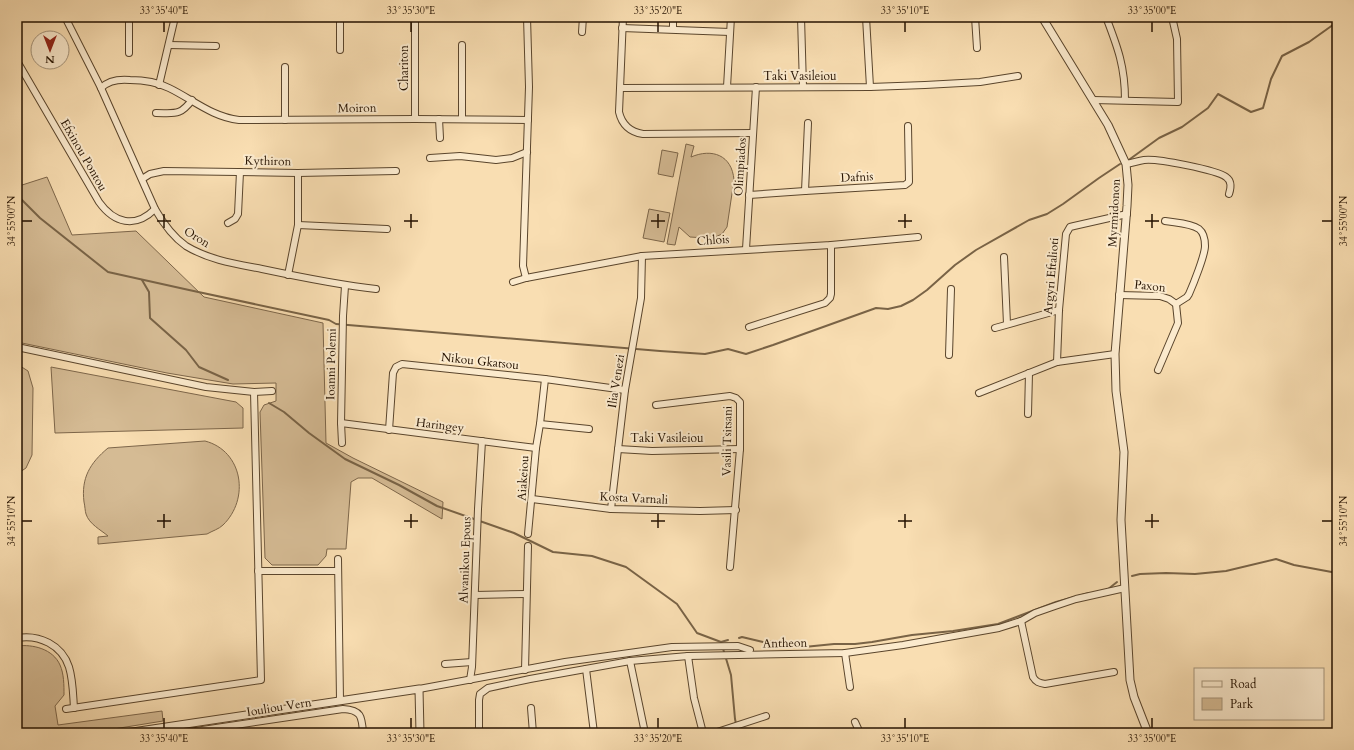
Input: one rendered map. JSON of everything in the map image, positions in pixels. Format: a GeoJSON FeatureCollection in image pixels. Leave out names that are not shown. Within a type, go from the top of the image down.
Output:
{"type":"FeatureCollection","features":[{"type":"Feature","properties":{"kind":"street"},"geometry":{"type":"LineString","coordinates":[[129,17],[129,53]]}},
{"type":"Feature","properties":{"kind":"street"},"geometry":{"type":"LineString","coordinates":[[159,85],[175,17]]}},
{"type":"Feature","properties":{"kind":"street"},"geometry":{"type":"LineString","coordinates":[[340,17],[340,50]]}},
{"type":"Feature","properties":{"kind":"street","name":"Chariton"},"geometry":{"type":"LineString","coordinates":[[414,119],[415,17]]}},
{"type":"Feature","properties":{"kind":"street"},"geometry":{"type":"LineString","coordinates":[[526,278],[523,266],[528,120],[529,48],[527,17]]}},
{"type":"Feature","properties":{"kind":"street"},"geometry":{"type":"LineString","coordinates":[[582,32],[583,17]]}},
{"type":"Feature","properties":{"kind":"street"},"geometry":{"type":"LineString","coordinates":[[623,17],[619,112],[626,126],[633,132],[643,134],[753,132]]}},
{"type":"Feature","properties":{"kind":"street"},"geometry":{"type":"LineString","coordinates":[[673,17],[673,29]]}},
{"type":"Feature","properties":{"kind":"street"},"geometry":{"type":"LineString","coordinates":[[727,87],[731,17]]}},
{"type":"Feature","properties":{"kind":"street"},"geometry":{"type":"LineString","coordinates":[[801,17],[803,87]]}},
{"type":"Feature","properties":{"kind":"street"},"geometry":{"type":"LineString","coordinates":[[866,17],[870,87]]}},
{"type":"Feature","properties":{"kind":"street"},"geometry":{"type":"LineString","coordinates":[[975,17],[977,48]]}},
{"type":"Feature","properties":{"kind":"street","name":"Myrmidonon"},"geometry":{"type":"LineString","coordinates":[[1042,17],[1108,125],[1126,164],[1128,185],[1127,214],[1115,354],[1115,384],[1124,452],[1120,520],[1130,680],[1134,697],[1148,733]]}},
{"type":"Feature","properties":{"kind":"street"},"geometry":{"type":"LineString","coordinates":[[1106,17],[1118,46],[1123,65],[1125,100]]}},
{"type":"Feature","properties":{"kind":"street"},"geometry":{"type":"LineString","coordinates":[[1092,100],[1178,102],[1177,39],[1172,17]]}},
{"type":"Feature","properties":{"kind":"street","name":"Oron"},"geometry":{"type":"LineString","coordinates":[[67,18],[101,88],[155,209],[161,220],[174,236],[195,251],[215,259],[345,286],[376,290]]}},
{"type":"Feature","properties":{"kind":"street"},"geometry":{"type":"LineString","coordinates":[[622,28],[730,32]]}},
{"type":"Feature","properties":{"kind":"street"},"geometry":{"type":"LineString","coordinates":[[169,45],[216,46]]}},
{"type":"Feature","properties":{"kind":"street"},"geometry":{"type":"LineString","coordinates":[[462,45],[462,119]]}},
{"type":"Feature","properties":{"kind":"street","name":"Efxinou Pontou"},"geometry":{"type":"LineString","coordinates":[[17,61],[19,71],[105,210],[117,219],[122,221],[132,221],[148,216],[155,209]]}},
{"type":"Feature","properties":{"kind":"street"},"geometry":{"type":"LineString","coordinates":[[285,67],[285,120]]}},
{"type":"Feature","properties":{"kind":"street","name":"Taki Vasileiou"},"geometry":{"type":"LineString","coordinates":[[621,88],[870,87],[980,82],[1018,76]]}},
{"type":"Feature","properties":{"kind":"street","name":"Moiron"},"geometry":{"type":"LineString","coordinates":[[101,88],[109,82],[124,80],[153,82],[167,87],[212,112],[231,119],[528,120]]}},
{"type":"Feature","properties":{"kind":"street","name":"Olimpiados"},"geometry":{"type":"LineString","coordinates":[[746,249],[756,87]]}},
{"type":"Feature","properties":{"kind":"street"},"geometry":{"type":"LineString","coordinates":[[156,113],[181,112],[192,100]]}},
{"type":"Feature","properties":{"kind":"street"},"geometry":{"type":"LineString","coordinates":[[439,119],[440,138]]}},
{"type":"Feature","properties":{"kind":"street"},"geometry":{"type":"LineString","coordinates":[[805,190],[808,123]]}},
{"type":"Feature","properties":{"kind":"street","name":"Dafnis"},"geometry":{"type":"LineString","coordinates":[[749,195],[805,190],[905,185],[909,182],[908,126]]}},
{"type":"Feature","properties":{"kind":"street"},"geometry":{"type":"LineString","coordinates":[[430,158],[460,156],[496,160],[512,158],[527,152]]}},
{"type":"Feature","properties":{"kind":"street"},"geometry":{"type":"LineString","coordinates":[[1126,164],[1150,160],[1181,164],[1219,174],[1226,177],[1229,181],[1231,189],[1229,194]]}},
{"type":"Feature","properties":{"kind":"street","name":"Kythiron"},"geometry":{"type":"LineString","coordinates":[[142,179],[150,174],[164,171],[298,173],[396,171]]}},
{"type":"Feature","properties":{"kind":"street"},"geometry":{"type":"LineString","coordinates":[[228,223],[235,220],[238,214],[240,172]]}},
{"type":"Feature","properties":{"kind":"street"},"geometry":{"type":"LineString","coordinates":[[288,275],[298,225],[298,173]]}},
{"type":"Feature","properties":{"kind":"street","name":"Argyri Eftalioti"},"geometry":{"type":"LineString","coordinates":[[1057,362],[1058,310],[1064,239],[1068,230],[1074,226],[1127,214]]}},
{"type":"Feature","properties":{"kind":"street"},"geometry":{"type":"LineString","coordinates":[[1158,370],[1178,323],[1176,304],[1187,297],[1192,289],[1205,248],[1205,238],[1202,232],[1194,226],[1165,221]]}},
{"type":"Feature","properties":{"kind":"street"},"geometry":{"type":"LineString","coordinates":[[298,225],[387,229]]}},
{"type":"Feature","properties":{"kind":"street","name":"Chlois"},"geometry":{"type":"LineString","coordinates":[[513,282],[526,278],[642,256],[918,237]]}},
{"type":"Feature","properties":{"kind":"street"},"geometry":{"type":"LineString","coordinates":[[749,326],[828,301],[831,294],[831,244]]}},
{"type":"Feature","properties":{"kind":"street","name":"Ilia Venezi"},"geometry":{"type":"LineString","coordinates":[[611,509],[624,390],[638,321],[641,298],[642,256]]}},
{"type":"Feature","properties":{"kind":"street"},"geometry":{"type":"LineString","coordinates":[[1004,257],[1007,324]]}},
{"type":"Feature","properties":{"kind":"street","name":"Ioanni Polemi"},"geometry":{"type":"LineString","coordinates":[[342,443],[343,316],[345,286]]}},
{"type":"Feature","properties":{"kind":"street"},"geometry":{"type":"LineString","coordinates":[[949,355],[951,289]]}},
{"type":"Feature","properties":{"kind":"street","name":"Paxon"},"geometry":{"type":"LineString","coordinates":[[1119,295],[1160,296],[1169,298],[1176,304]]}},
{"type":"Feature","properties":{"kind":"street"},"geometry":{"type":"LineString","coordinates":[[995,328],[1058,310]]}},
{"type":"Feature","properties":{"kind":"street"},"geometry":{"type":"LineString","coordinates":[[17,347],[206,387],[254,392],[272,391]]}},
{"type":"Feature","properties":{"kind":"street"},"geometry":{"type":"LineString","coordinates":[[979,394],[1057,362],[1115,354]]}},
{"type":"Feature","properties":{"kind":"street","name":"Nikou Gkatsou"},"geometry":{"type":"LineString","coordinates":[[389,430],[393,373],[396,367],[402,364],[545,379],[624,390]]}},
{"type":"Feature","properties":{"kind":"street"},"geometry":{"type":"LineString","coordinates":[[1028,414],[1029,373]]}},
{"type":"Feature","properties":{"kind":"street","name":"Aiakeiou"},"geometry":{"type":"LineString","coordinates":[[528,534],[536,448],[545,379]]}},
{"type":"Feature","properties":{"kind":"street"},"geometry":{"type":"LineString","coordinates":[[66,709],[261,680],[254,392]]}},
{"type":"Feature","properties":{"kind":"street","name":"Vasili Tsitsani"},"geometry":{"type":"LineString","coordinates":[[656,405],[730,396],[736,398],[740,402],[740,449],[730,567]]}},
{"type":"Feature","properties":{"kind":"street","name":"Haringey"},"geometry":{"type":"LineString","coordinates":[[341,423],[536,448]]}},
{"type":"Feature","properties":{"kind":"street"},"geometry":{"type":"LineString","coordinates":[[540,424],[589,429]]}},
{"type":"Feature","properties":{"kind":"street","name":"Alvanikou Epous"},"geometry":{"type":"LineString","coordinates":[[470,680],[482,441]]}},
{"type":"Feature","properties":{"kind":"street","name":"Taki Vasileiou"},"geometry":{"type":"LineString","coordinates":[[618,449],[652,451],[740,449]]}},
{"type":"Feature","properties":{"kind":"street","name":"Kosta Varnali"},"geometry":{"type":"LineString","coordinates":[[532,499],[611,509],[694,511],[736,510]]}},
{"type":"Feature","properties":{"kind":"street"},"geometry":{"type":"LineString","coordinates":[[525,670],[528,546]]}},
{"type":"Feature","properties":{"kind":"street"},"geometry":{"type":"LineString","coordinates":[[338,559],[340,700]]}},
{"type":"Feature","properties":{"kind":"street"},"geometry":{"type":"LineString","coordinates":[[258,571],[338,571]]}},
{"type":"Feature","properties":{"kind":"street","name":"Antheon"},"geometry":{"type":"LineString","coordinates":[[479,733],[480,694],[488,688],[630,661],[688,656],[844,653],[903,645],[999,628],[1021,621],[1035,613],[1076,599],[1125,588]]}},
{"type":"Feature","properties":{"kind":"street"},"geometry":{"type":"LineString","coordinates":[[475,595],[526,594]]}},
{"type":"Feature","properties":{"kind":"street"},"geometry":{"type":"LineString","coordinates":[[1021,621],[1032,677],[1035,681],[1045,684],[1114,672]]}},
{"type":"Feature","properties":{"kind":"street"},"geometry":{"type":"LineString","coordinates":[[17,638],[31,637],[42,639],[52,645],[63,655],[69,665],[71,674],[74,708]]}},
{"type":"Feature","properties":{"kind":"street"},"geometry":{"type":"LineString","coordinates":[[126,733],[419,689],[565,662],[672,647],[738,646],[750,650]]}},
{"type":"Feature","properties":{"kind":"street"},"geometry":{"type":"LineString","coordinates":[[844,653],[850,687]]}},
{"type":"Feature","properties":{"kind":"street"},"geometry":{"type":"LineString","coordinates":[[688,656],[694,698],[703,733]]}},
{"type":"Feature","properties":{"kind":"street"},"geometry":{"type":"LineString","coordinates":[[630,661],[645,733]]}},
{"type":"Feature","properties":{"kind":"street"},"geometry":{"type":"LineString","coordinates":[[445,664],[472,662]]}},
{"type":"Feature","properties":{"kind":"street"},"geometry":{"type":"LineString","coordinates":[[586,669],[594,733]]}},
{"type":"Feature","properties":{"kind":"street"},"geometry":{"type":"LineString","coordinates":[[419,689],[420,733]]}},
{"type":"Feature","properties":{"kind":"street"},"geometry":{"type":"LineString","coordinates":[[531,708],[533,733]]}},
{"type":"Feature","properties":{"kind":"street","name":"Iouliou Vern"},"geometry":{"type":"LineString","coordinates":[[182,733],[343,709],[352,710],[361,716],[363,733]]}},
{"type":"Feature","properties":{"kind":"street"},"geometry":{"type":"LineString","coordinates":[[714,733],[766,716]]}},
{"type":"Feature","properties":{"kind":"street"},"geometry":{"type":"LineString","coordinates":[[856,722],[860,733]]}},
{"type":"Feature","properties":{"kind":"green space"},"geometry":{"type":"Polygon","coordinates":[[[686,144],[694,146],[691,157],[706,153],[720,156],[725,159],[732,171],[734,180],[727,227],[722,234],[713,238],[706,238],[690,237],[679,227],[675,245],[667,244],[686,144]]]}},
{"type":"Feature","properties":{"kind":"green space"},"geometry":{"type":"Polygon","coordinates":[[[662,150],[678,153],[673,177],[658,174],[662,150]]]}},
{"type":"Feature","properties":{"kind":"green space"},"geometry":{"type":"Polygon","coordinates":[[[47,177],[72,235],[136,231],[204,297],[323,323],[326,443],[353,458],[443,502],[442,519],[372,478],[358,478],[351,482],[346,549],[327,549],[326,556],[318,565],[272,565],[265,558],[260,412],[264,405],[276,401],[276,383],[233,384],[167,373],[17,342],[17,184],[19,186],[47,177]]]}},
{"type":"Feature","properties":{"kind":"green space"},"geometry":{"type":"Polygon","coordinates":[[[649,209],[670,213],[664,242],[643,238],[649,209]]]}},
{"type":"Feature","properties":{"kind":"green space"},"geometry":{"type":"Polygon","coordinates":[[[17,364],[28,371],[33,388],[32,455],[26,468],[17,474],[17,364]]]}},
{"type":"Feature","properties":{"kind":"green space"},"geometry":{"type":"Polygon","coordinates":[[[51,367],[236,402],[243,408],[243,428],[55,433],[51,367]]]}},
{"type":"Feature","properties":{"kind":"green space"},"geometry":{"type":"Polygon","coordinates":[[[205,441],[218,446],[228,455],[235,465],[238,477],[239,490],[237,502],[232,514],[223,525],[207,534],[98,544],[98,537],[108,536],[92,524],[88,518],[85,511],[83,493],[88,472],[96,459],[108,448],[205,441]]]}},
{"type":"Feature","properties":{"kind":"green space"},"geometry":{"type":"Polygon","coordinates":[[[17,646],[36,647],[48,651],[60,665],[64,683],[64,695],[55,706],[58,725],[162,711],[163,721],[89,733],[17,733],[17,646]]]}},
{"type":"Feature","properties":{"kind":"waterway"},"geometry":{"type":"LineString","coordinates":[[1130,159],[1159,138],[1182,127],[1208,108],[1218,94],[1251,112],[1263,108],[1271,79],[1282,56],[1309,42],[1337,22]]}},
{"type":"Feature","properties":{"kind":"waterway"},"geometry":{"type":"LineString","coordinates":[[17,195],[40,218],[108,272],[329,320],[336,324],[705,354],[728,349],[746,354],[876,308],[888,309],[901,306],[913,300],[927,290],[955,265],[976,250],[1029,220],[1047,214],[1120,164]]}},
{"type":"Feature","properties":{"kind":"waterway"},"geometry":{"type":"LineString","coordinates":[[142,280],[149,292],[150,318],[186,350],[199,367],[228,380]]}},
{"type":"Feature","properties":{"kind":"waterway"},"geometry":{"type":"LineString","coordinates":[[269,403],[284,412],[309,433],[345,459],[399,485],[437,506],[514,533],[553,552],[592,556],[626,567],[677,604],[697,633],[721,642],[731,675],[735,719],[738,733]]}},
{"type":"Feature","properties":{"kind":"waterway"},"geometry":{"type":"LineString","coordinates":[[1132,576],[1140,574],[1195,574],[1226,571],[1276,559],[1294,565],[1337,573]]}},
{"type":"Feature","properties":{"kind":"waterway"},"geometry":{"type":"LineString","coordinates":[[1107,590],[1117,582]]}},
{"type":"Feature","properties":{"kind":"waterway"},"geometry":{"type":"LineString","coordinates":[[739,638],[742,637],[763,642],[784,641],[804,647],[872,642],[912,635],[953,631],[998,624],[1056,602],[1089,593]]}},
{"type":"Feature","properties":{"kind":"waterway"},"geometry":{"type":"LineString","coordinates":[[721,642],[728,640]]}}]}
